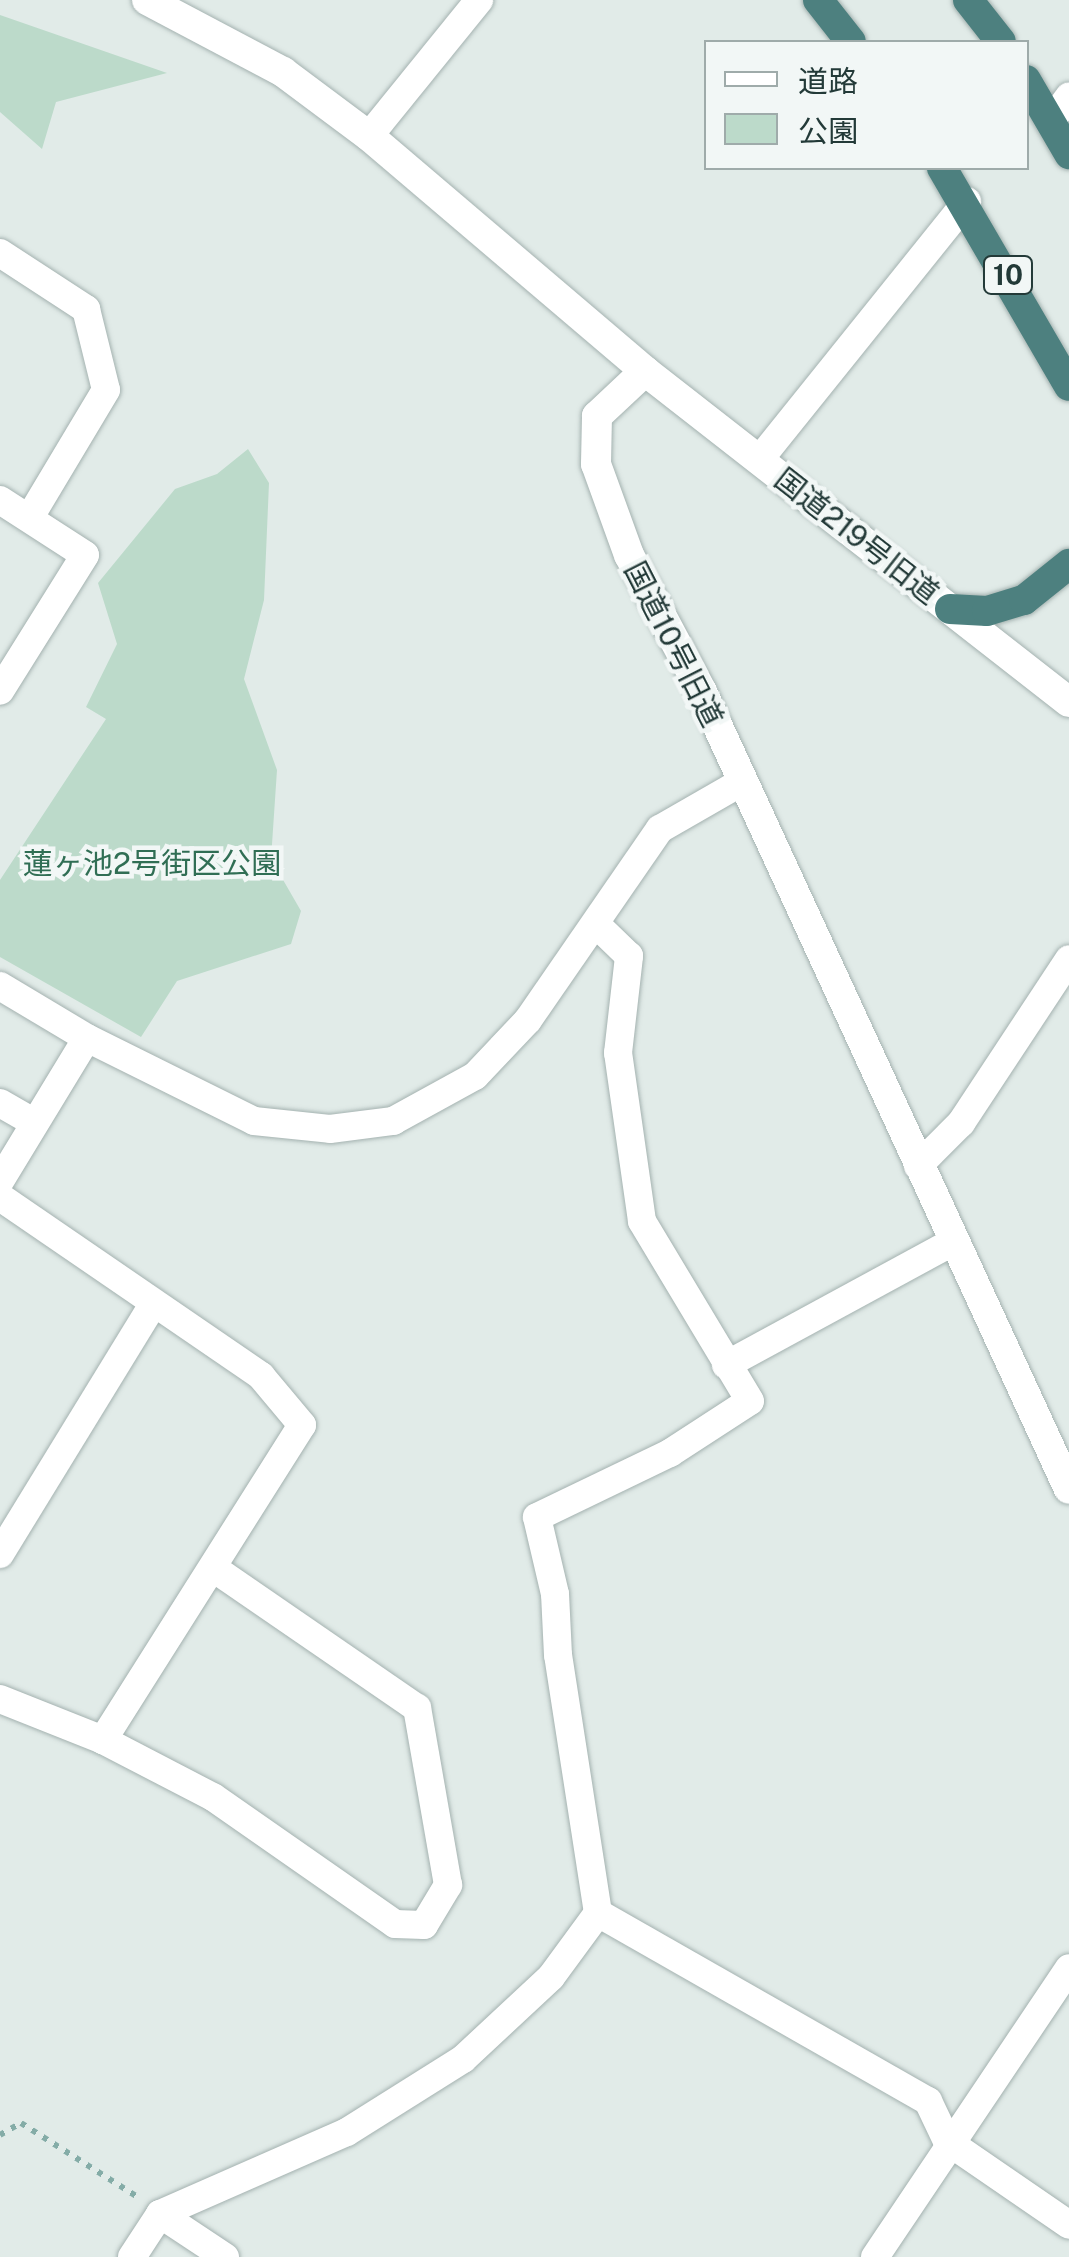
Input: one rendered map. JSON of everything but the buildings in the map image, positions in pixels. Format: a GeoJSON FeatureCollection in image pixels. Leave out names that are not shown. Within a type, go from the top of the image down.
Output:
{"type":"FeatureCollection","features":[{"type":"Feature","properties":{"kind":"highway"},"geometry":{"type":"LineString","coordinates":[[818,0],[849,40]]}},
{"type":"Feature","properties":{"kind":"highway"},"geometry":{"type":"LineString","coordinates":[[968,0],[999,40]]}},
{"type":"Feature","properties":{"kind":"highway"},"geometry":{"type":"LineString","coordinates":[[1029,82],[1061,108],[1069,154]]}},
{"type":"Feature","properties":{"kind":"highway","name":"10"},"geometry":{"type":"LineString","coordinates":[[944,170],[967,201],[1069,386]]}},
{"type":"Feature","properties":{"kind":"highway"},"geometry":{"type":"LineString","coordinates":[[950,608],[987,610],[1024,600],[1069,564]]}},
{"type":"Feature","properties":{"kind":"street"},"geometry":{"type":"LineString","coordinates":[[147,0],[283,72],[369,136],[645,371]]}},
{"type":"Feature","properties":{"kind":"street"},"geometry":{"type":"LineString","coordinates":[[369,136],[479,0]]}},
{"type":"Feature","properties":{"kind":"street"},"geometry":{"type":"LineString","coordinates":[[759,460],[967,201]]}},
{"type":"Feature","properties":{"kind":"street"},"geometry":{"type":"LineString","coordinates":[[0,253],[86,310],[106,390],[30,516]]}},
{"type":"Feature","properties":{"kind":"street","name":"国道219号旧道"},"geometry":{"type":"LineString","coordinates":[[645,371],[1069,702]]}},
{"type":"Feature","properties":{"kind":"street","name":"国道10号旧道"},"geometry":{"type":"LineString","coordinates":[[645,371],[597,416],[596,464],[628,555],[702,692],[740,783],[1069,1488]]}},
{"type":"Feature","properties":{"kind":"street"},"geometry":{"type":"LineString","coordinates":[[0,500],[85,555],[0,690]]}},
{"type":"Feature","properties":{"kind":"street"},"geometry":{"type":"LineString","coordinates":[[0,986],[86,1038],[254,1121],[330,1129],[394,1121],[475,1076],[528,1020],[660,829],[740,783]]}},
{"type":"Feature","properties":{"kind":"street"},"geometry":{"type":"LineString","coordinates":[[132,2257],[160,2214],[347,2132],[463,2059],[551,1977],[598,1913],[558,1655],[555,1594],[537,1517],[670,1452],[750,1401],[642,1221],[618,1054],[628,956],[597,925]]}},
{"type":"Feature","properties":{"kind":"street"},"geometry":{"type":"LineString","coordinates":[[918,1166],[961,1123],[1069,959]]}},
{"type":"Feature","properties":{"kind":"street"},"geometry":{"type":"LineString","coordinates":[[0,1181],[86,1038]]}},
{"type":"Feature","properties":{"kind":"street"},"geometry":{"type":"LineString","coordinates":[[0,1103],[35,1123]]}},
{"type":"Feature","properties":{"kind":"street"},"geometry":{"type":"LineString","coordinates":[[0,1197],[152,1306],[262,1376],[302,1424],[216,1570],[103,1740]]}},
{"type":"Feature","properties":{"kind":"street"},"geometry":{"type":"LineString","coordinates":[[726,1365],[952,1242]]}},
{"type":"Feature","properties":{"kind":"street"},"geometry":{"type":"LineString","coordinates":[[0,1554],[152,1306]]}},
{"type":"Feature","properties":{"kind":"street"},"geometry":{"type":"LineString","coordinates":[[0,1699],[103,1740],[213,1797],[395,1924],[424,1925],[448,1885],[417,1708],[216,1570]]}},
{"type":"Feature","properties":{"kind":"street"},"geometry":{"type":"LineString","coordinates":[[598,1913],[928,2101],[947,2141],[1069,2226]]}},
{"type":"Feature","properties":{"kind":"street"},"geometry":{"type":"LineString","coordinates":[[874,2257],[947,2141],[1069,1968]]}},
{"type":"Feature","properties":{"kind":"street"},"geometry":{"type":"LineString","coordinates":[[160,2214],[226,2257]]}},
{"type":"Feature","properties":{"kind":"path"},"geometry":{"type":"LineString","coordinates":[[0,2134],[21,2123],[160,2214]]}},
{"type":"Feature","properties":{"kind":"green space"},"geometry":{"type":"Polygon","coordinates":[[[0,15],[167,73],[56,102],[42,149],[0,112],[0,15]]]}},
{"type":"Feature","properties":{"kind":"green space","name":"蓮ヶ池2号街区公園"},"geometry":{"type":"Polygon","coordinates":[[[248,449],[269,483],[264,600],[244,679],[277,770],[271,859],[301,911],[291,944],[177,981],[141,1037],[0,957],[0,880],[106,719],[86,707],[117,644],[98,583],[175,489],[217,474],[248,449]]]}}]}
